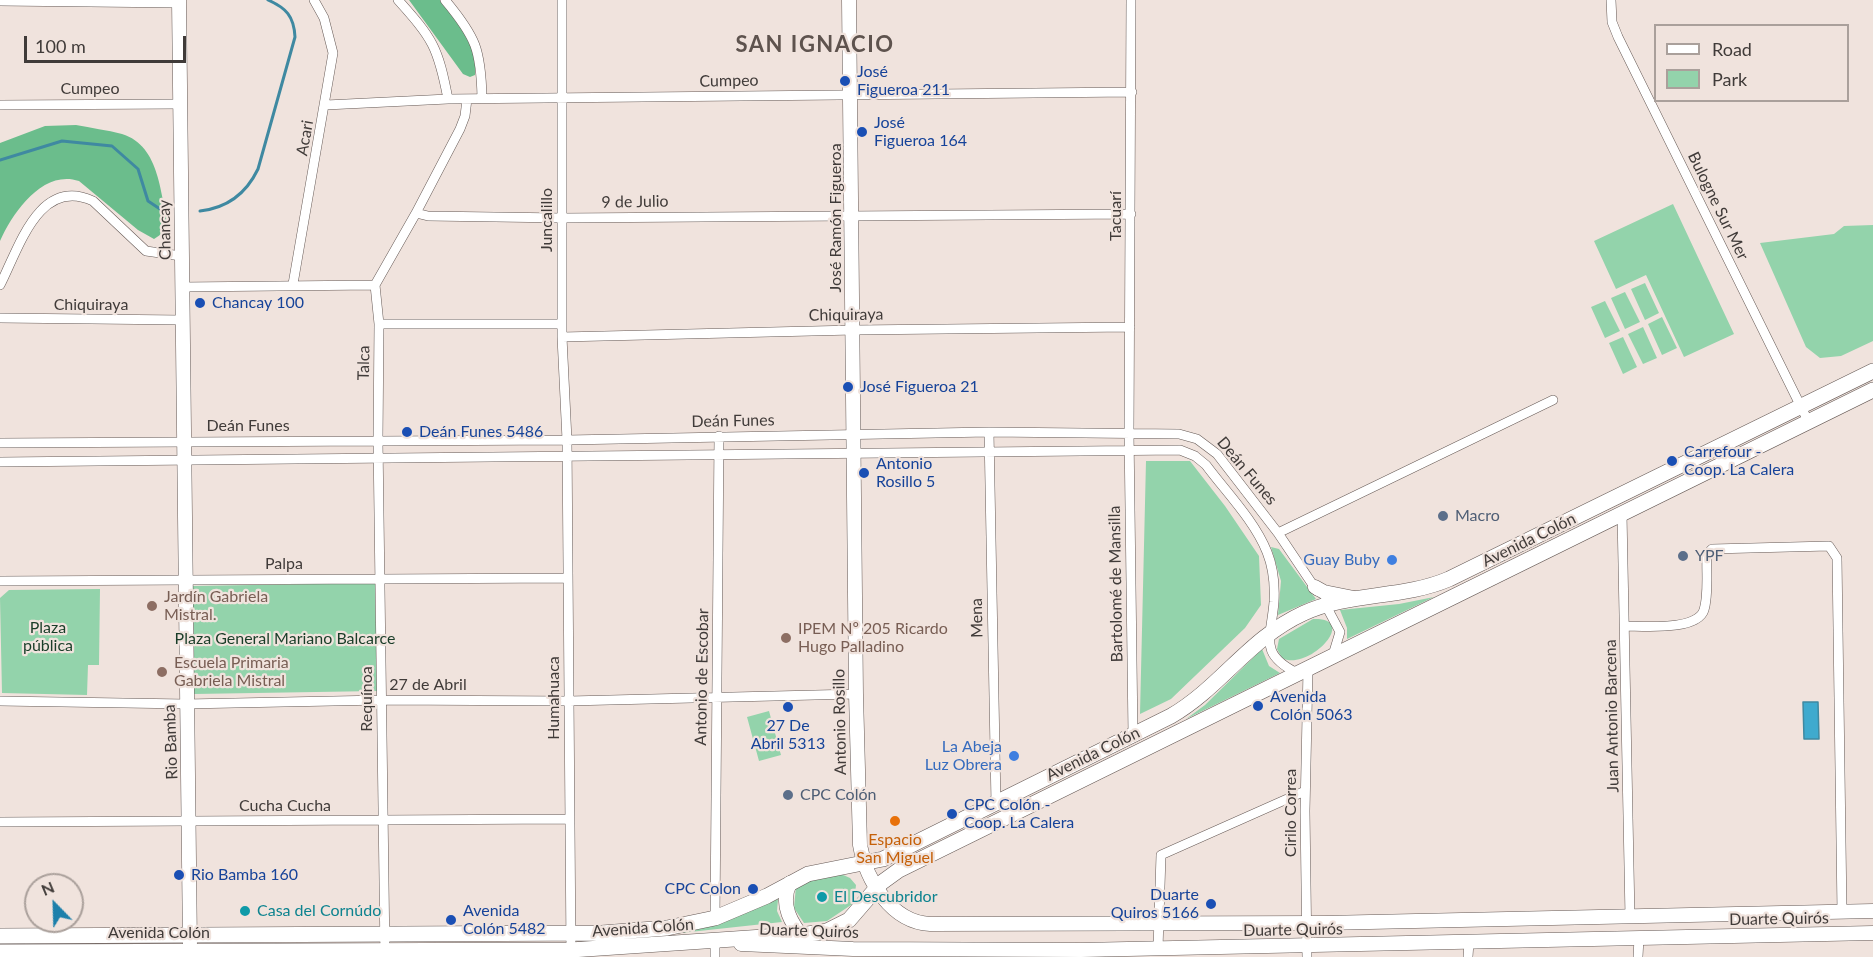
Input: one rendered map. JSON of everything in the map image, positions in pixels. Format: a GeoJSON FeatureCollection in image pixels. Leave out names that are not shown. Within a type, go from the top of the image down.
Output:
{"type":"FeatureCollection","features":[{"type":"Feature","properties":{"kind":"main road","name":"José Ramón Figueroa"},"geometry":{"type":"LineString","coordinates":[[849,0],[854,330],[852,435]]}},
{"type":"Feature","properties":{"kind":"main road","name":"Chancay"},"geometry":{"type":"LineString","coordinates":[[179,1],[183,460]]}},
{"type":"Feature","properties":{"kind":"main road","name":"Avenida Colón"},"geometry":{"type":"LineString","coordinates":[[0,936],[571,933],[667,928],[715,918],[823,869],[864,864],[883,859],[1133,735],[1192,703],[1268,633],[1303,614],[1326,605],[1359,598],[1421,590],[1449,579],[1873,371]]}},
{"type":"Feature","properties":{"kind":"main road","name":"Avenida Colón"},"geometry":{"type":"LineString","coordinates":[[0,952],[571,953],[715,949],[826,931],[842,925],[859,910],[877,888],[899,870],[1873,390]]}},
{"type":"Feature","properties":{"kind":"main road","name":"Antonio Rosillo"},"geometry":{"type":"LineString","coordinates":[[852,435],[857,771],[864,864]]}},
{"type":"Feature","properties":{"kind":"main road","name":"Rio Bamba"},"geometry":{"type":"LineString","coordinates":[[183,460],[190,822],[190,954]]}},
{"type":"Feature","properties":{"kind":"main road"},"geometry":{"type":"LineString","coordinates":[[1315,587],[1324,592],[1359,598]]}},
{"type":"Feature","properties":{"kind":"main road","name":"Duarte Quirós"},"geometry":{"type":"LineString","coordinates":[[864,864],[877,888],[899,915],[921,924],[1307,924],[1873,911]]}},
{"type":"Feature","properties":{"kind":"main road"},"geometry":{"type":"LineString","coordinates":[[790,883],[786,893],[786,909],[800,934],[812,947]]}},
{"type":"Feature","properties":{"kind":"main road","name":"Duarte Quirós"},"geometry":{"type":"LineString","coordinates":[[715,949],[779,951],[812,947],[843,953],[986,954],[1140,953],[1158,949],[1200,953],[1306,952],[1469,942],[1873,933]]}},
{"type":"Feature","properties":{"kind":"street","name":"Acari"},"geometry":{"type":"LineString","coordinates":[[293,284],[326,105],[333,53],[330,35],[314,0]]}},
{"type":"Feature","properties":{"kind":"street"},"geometry":{"type":"LineString","coordinates":[[398,0],[433,43],[440,61],[448,99]]}},
{"type":"Feature","properties":{"kind":"street"},"geometry":{"type":"LineString","coordinates":[[445,0],[466,25],[476,43],[481,68],[482,98]]}},
{"type":"Feature","properties":{"kind":"street","name":"Juncalillo"},"geometry":{"type":"LineString","coordinates":[[562,0],[562,337],[567,440]]}},
{"type":"Feature","properties":{"kind":"street","name":"Tacuarí"},"geometry":{"type":"LineString","coordinates":[[1129,433],[1131,0]]}},
{"type":"Feature","properties":{"kind":"street","name":"Bulogne Sur Mer"},"geometry":{"type":"LineString","coordinates":[[1611,0],[1612,22],[1618,37],[1809,423]]}},
{"type":"Feature","properties":{"kind":"street"},"geometry":{"type":"LineString","coordinates":[[0,1],[179,1]]}},
{"type":"Feature","properties":{"kind":"street","name":"Cumpeo"},"geometry":{"type":"LineString","coordinates":[[326,105],[482,98],[1132,92]]}},
{"type":"Feature","properties":{"kind":"street"},"geometry":{"type":"LineString","coordinates":[[182,286],[375,285],[460,129],[467,99]]}},
{"type":"Feature","properties":{"kind":"street","name":"Cumpeo"},"geometry":{"type":"LineString","coordinates":[[0,105],[180,104]]}},
{"type":"Feature","properties":{"kind":"street"},"geometry":{"type":"LineString","coordinates":[[0,285],[34,217],[44,205],[70,195],[82,196],[93,201],[146,251],[182,256]]}},
{"type":"Feature","properties":{"kind":"street","name":"9 de Julio"},"geometry":{"type":"LineString","coordinates":[[416,213],[428,216],[562,218],[1131,214]]}},
{"type":"Feature","properties":{"kind":"street","name":"Talca"},"geometry":{"type":"LineString","coordinates":[[375,285],[379,324],[378,441]]}},
{"type":"Feature","properties":{"kind":"street","name":"Chiquiraya"},"geometry":{"type":"LineString","coordinates":[[0,318],[182,320]]}},
{"type":"Feature","properties":{"kind":"street"},"geometry":{"type":"LineString","coordinates":[[379,324],[562,324]]}},
{"type":"Feature","properties":{"kind":"street","name":"Chiquiraya"},"geometry":{"type":"LineString","coordinates":[[562,337],[854,330],[1130,327]]}},
{"type":"Feature","properties":{"kind":"street"},"geometry":{"type":"LineString","coordinates":[[1278,532],[1553,400]]}},
{"type":"Feature","properties":{"kind":"street","name":"Deán Funes"},"geometry":{"type":"LineString","coordinates":[[0,442],[567,440],[989,432],[1190,436],[1207,444],[1278,532],[1315,587],[1341,632],[1332,657]]}},
{"type":"Feature","properties":{"kind":"street","name":"Mena"},"geometry":{"type":"LineString","coordinates":[[989,432],[996,804]]}},
{"type":"Feature","properties":{"kind":"street","name":"Bartolomé de Mansilla"},"geometry":{"type":"LineString","coordinates":[[1129,433],[1133,735]]}},
{"type":"Feature","properties":{"kind":"street","name":"Antonio de Escobar"},"geometry":{"type":"LineString","coordinates":[[715,918],[720,436]]}},
{"type":"Feature","properties":{"kind":"street","name":"Humahuaca"},"geometry":{"type":"LineString","coordinates":[[567,440],[571,953]]}},
{"type":"Feature","properties":{"kind":"street","name":"Requínoa"},"geometry":{"type":"LineString","coordinates":[[378,441],[385,954]]}},
{"type":"Feature","properties":{"kind":"street","name":"Deán Funes"},"geometry":{"type":"LineString","coordinates":[[0,462],[1180,450],[1195,456],[1206,465],[1258,536],[1268,554],[1274,591],[1268,633],[1272,654],[1282,665],[1304,671]]}},
{"type":"Feature","properties":{"kind":"street","name":"Juan Antonio Barcena"},"geometry":{"type":"LineString","coordinates":[[1622,514],[1630,917]]}},
{"type":"Feature","properties":{"kind":"street"},"geometry":{"type":"LineString","coordinates":[[1625,626],[1685,624],[1697,618],[1704,609],[1707,554],[1712,549],[1829,546],[1833,550],[1837,558],[1842,912]]}},
{"type":"Feature","properties":{"kind":"street","name":"Palpa"},"geometry":{"type":"LineString","coordinates":[[0,580],[568,578]]}},
{"type":"Feature","properties":{"kind":"street","name":"Cirilo Correa"},"geometry":{"type":"LineString","coordinates":[[1304,671],[1306,952]]}},
{"type":"Feature","properties":{"kind":"street","name":"27 de Abril"},"geometry":{"type":"LineString","coordinates":[[0,701],[186,704],[382,700],[569,701],[856,694]]}},
{"type":"Feature","properties":{"kind":"street"},"geometry":{"type":"LineString","coordinates":[[1158,949],[1157,923],[1161,855],[1305,791]]}},
{"type":"Feature","properties":{"kind":"street","name":"Cucha Cucha"},"geometry":{"type":"LineString","coordinates":[[0,822],[570,819]]}},
{"type":"Feature","properties":{"kind":"street"},"geometry":{"type":"LineString","coordinates":[[779,951],[800,934]]}},
{"type":"Feature","properties":{"kind":"street"},"geometry":{"type":"LineString","coordinates":[[1638,957],[1639,938]]}},
{"type":"Feature","properties":{"kind":"street"},"geometry":{"type":"LineString","coordinates":[[1468,957],[1469,942]]}},
{"type":"Feature","properties":{"kind":"green space"},"geometry":{"type":"Polygon","coordinates":[[[409,0],[440,0],[460,25],[470,43],[475,75],[470,77],[463,74],[409,0]]]}},
{"type":"Feature","properties":{"kind":"green space"},"geometry":{"type":"Polygon","coordinates":[[[76,125],[122,134],[135,140],[145,149],[157,174],[169,229],[154,239],[138,230],[79,181],[66,179],[53,181],[31,196],[21,206],[0,241],[0,143],[45,126],[76,125]]]}},
{"type":"Feature","properties":{"kind":"green space"},"geometry":{"type":"Polygon","coordinates":[[[1673,204],[1734,334],[1684,357],[1646,275],[1616,289],[1594,241],[1673,204]]]}},
{"type":"Feature","properties":{"kind":"green space"},"geometry":{"type":"Polygon","coordinates":[[[1873,225],[1873,341],[1841,356],[1820,358],[1806,347],[1760,243],[1834,234],[1844,226],[1873,225]]]}},
{"type":"Feature","properties":{"kind":"green space"},"geometry":{"type":"Polygon","coordinates":[[[1645,283],[1659,313],[1645,320],[1631,289],[1645,283]]]}},
{"type":"Feature","properties":{"kind":"green space"},"geometry":{"type":"Polygon","coordinates":[[[1625,292],[1640,322],[1625,329],[1611,298],[1625,292]]]}},
{"type":"Feature","properties":{"kind":"green space"},"geometry":{"type":"Polygon","coordinates":[[[1605,301],[1620,331],[1605,338],[1591,307],[1605,301]]]}},
{"type":"Feature","properties":{"kind":"green space"},"geometry":{"type":"Polygon","coordinates":[[[1662,317],[1677,348],[1662,355],[1648,324],[1662,317]]]}},
{"type":"Feature","properties":{"kind":"green space"},"geometry":{"type":"Polygon","coordinates":[[[1643,327],[1657,358],[1643,364],[1628,334],[1643,327]]]}},
{"type":"Feature","properties":{"kind":"green space"},"geometry":{"type":"Polygon","coordinates":[[[1623,337],[1637,367],[1623,374],[1609,343],[1623,337]]]}},
{"type":"Feature","properties":{"kind":"green space"},"geometry":{"type":"Polygon","coordinates":[[[1146,461],[1190,461],[1225,506],[1259,556],[1261,605],[1245,628],[1171,699],[1140,714],[1146,461]]]}},
{"type":"Feature","properties":{"kind":"green space"},"geometry":{"type":"Polygon","coordinates":[[[1271,547],[1279,549],[1316,599],[1278,615],[1281,581],[1271,547]]]}},
{"type":"Feature","properties":{"kind":"green space","name":"Plaza General Mariano Balcarce"},"geometry":{"type":"Polygon","coordinates":[[[375,583],[377,691],[194,694],[192,586],[375,583]]]}},
{"type":"Feature","properties":{"kind":"green space","name":"Plaza pública"},"geometry":{"type":"Polygon","coordinates":[[[100,589],[99,665],[88,665],[87,695],[2,693],[0,598],[9,590],[100,589]]]}},
{"type":"Feature","properties":{"kind":"green space"},"geometry":{"type":"Polygon","coordinates":[[[1434,597],[1347,639],[1347,628],[1340,610],[1399,604],[1434,597]]]}},
{"type":"Feature","properties":{"kind":"green space"},"geometry":{"type":"Polygon","coordinates":[[[1313,619],[1327,621],[1332,626],[1331,634],[1325,643],[1305,658],[1293,660],[1282,658],[1277,649],[1279,639],[1313,619]]]}},
{"type":"Feature","properties":{"kind":"green space"},"geometry":{"type":"Polygon","coordinates":[[[1262,649],[1269,666],[1280,673],[1186,719],[1205,705],[1262,649]]]}},
{"type":"Feature","properties":{"kind":"green space"},"geometry":{"type":"Polygon","coordinates":[[[769,711],[781,755],[759,761],[747,717],[769,711]]]}},
{"type":"Feature","properties":{"kind":"green space"},"geometry":{"type":"Polygon","coordinates":[[[841,874],[850,878],[856,885],[854,903],[827,921],[804,923],[794,908],[796,886],[819,877],[841,874]]]}},
{"type":"Feature","properties":{"kind":"green space"},"geometry":{"type":"Polygon","coordinates":[[[778,899],[777,911],[782,922],[653,936],[729,920],[778,899]]]}},
{"type":"Feature","properties":{"kind":"water"},"geometry":{"type":"Polygon","coordinates":[[[1803,702],[1818,702],[1819,739],[1804,739],[1803,702]]]}},
{"type":"Feature","properties":{"kind":"waterway"},"geometry":{"type":"LineString","coordinates":[[200,211],[219,207],[235,198],[248,186],[258,169],[295,37],[291,18],[280,6],[268,0]]}},
{"type":"Feature","properties":{"kind":"waterway"},"geometry":{"type":"LineString","coordinates":[[0,160],[62,141],[112,146],[138,169],[148,201],[166,213]]}},
{"type":"Feature","properties":{"kind":"place","name":"José Figueroa 211"},"geometry":{"type":"Point","coordinates":[845,81]}},
{"type":"Feature","properties":{"kind":"place","name":"José Figueroa 164"},"geometry":{"type":"Point","coordinates":[862,132]}},
{"type":"Feature","properties":{"kind":"place","name":"Chancay 100"},"geometry":{"type":"Point","coordinates":[200,303]}},
{"type":"Feature","properties":{"kind":"place","name":"José Figueroa 21"},"geometry":{"type":"Point","coordinates":[848,387]}},
{"type":"Feature","properties":{"kind":"place","name":"Deán Funes 5486"},"geometry":{"type":"Point","coordinates":[407,432]}},
{"type":"Feature","properties":{"kind":"place","name":"Carrefour - Coop. La Calera"},"geometry":{"type":"Point","coordinates":[1672,461]}},
{"type":"Feature","properties":{"kind":"place","name":"Antonio Rosillo 5"},"geometry":{"type":"Point","coordinates":[864,473]}},
{"type":"Feature","properties":{"kind":"place","name":"Macro"},"geometry":{"type":"Point","coordinates":[1443,516]}},
{"type":"Feature","properties":{"kind":"place","name":"YPF"},"geometry":{"type":"Point","coordinates":[1683,556]}},
{"type":"Feature","properties":{"kind":"place","name":"Guay Buby"},"geometry":{"type":"Point","coordinates":[1392,560]}},
{"type":"Feature","properties":{"kind":"place","name":"Jardín Gabriela Mistral."},"geometry":{"type":"Point","coordinates":[152,606]}},
{"type":"Feature","properties":{"kind":"place","name":"IPEM Nº 205 Ricardo Hugo Palladino"},"geometry":{"type":"Point","coordinates":[786,638]}},
{"type":"Feature","properties":{"kind":"place","name":"Escuela Primaria Gabriela Mistral"},"geometry":{"type":"Point","coordinates":[162,672]}},
{"type":"Feature","properties":{"kind":"place","name":"Avenida Colón 5063"},"geometry":{"type":"Point","coordinates":[1258,706]}},
{"type":"Feature","properties":{"kind":"place","name":"27 De Abril 5313"},"geometry":{"type":"Point","coordinates":[788,707]}},
{"type":"Feature","properties":{"kind":"place","name":"La Abeja Luz Obrera"},"geometry":{"type":"Point","coordinates":[1014,756]}},
{"type":"Feature","properties":{"kind":"place","name":"CPC Colón"},"geometry":{"type":"Point","coordinates":[788,795]}},
{"type":"Feature","properties":{"kind":"place","name":"CPC Colón - Coop. La Calera"},"geometry":{"type":"Point","coordinates":[952,814]}},
{"type":"Feature","properties":{"kind":"place","name":"Espacio San Miguel"},"geometry":{"type":"Point","coordinates":[895,821]}},
{"type":"Feature","properties":{"kind":"place","name":"Rio Bamba 160"},"geometry":{"type":"Point","coordinates":[179,875]}},
{"type":"Feature","properties":{"kind":"place","name":"CPC Colon"},"geometry":{"type":"Point","coordinates":[753,889]}},
{"type":"Feature","properties":{"kind":"place","name":"El Descubridor"},"geometry":{"type":"Point","coordinates":[822,897]}},
{"type":"Feature","properties":{"kind":"place","name":"Duarte Quiros 5166"},"geometry":{"type":"Point","coordinates":[1211,904]}},
{"type":"Feature","properties":{"kind":"place","name":"Casa del Cornúdo"},"geometry":{"type":"Point","coordinates":[245,911]}},
{"type":"Feature","properties":{"kind":"place","name":"Avenida Colón 5482"},"geometry":{"type":"Point","coordinates":[451,920]}},
{"type":"Feature","properties":{"kind":"district","name":"SAN IGNACIO"},"geometry":{"type":"Point","coordinates":[815,45]}}]}
